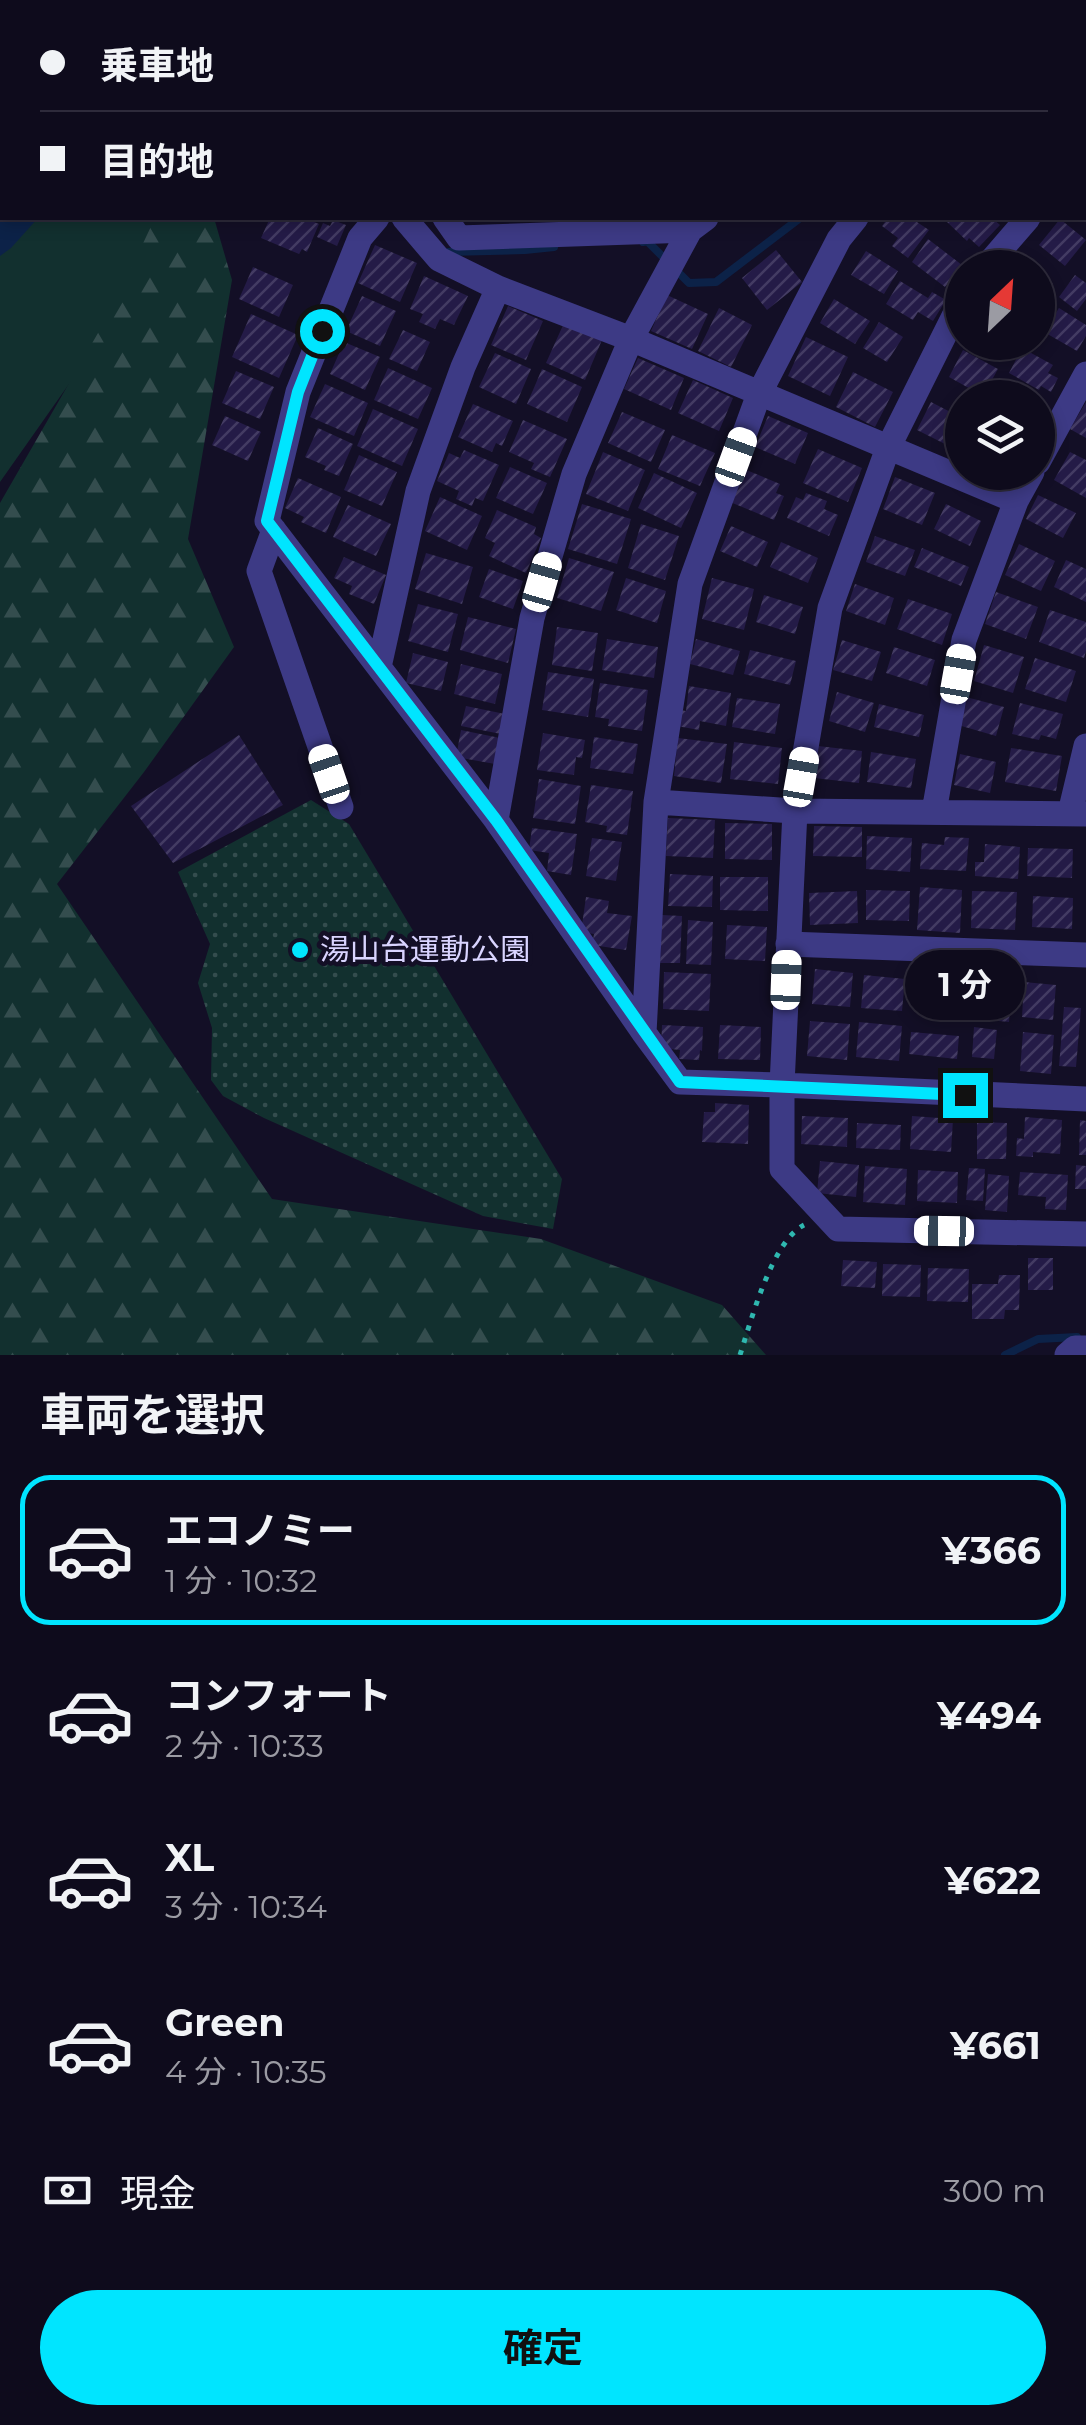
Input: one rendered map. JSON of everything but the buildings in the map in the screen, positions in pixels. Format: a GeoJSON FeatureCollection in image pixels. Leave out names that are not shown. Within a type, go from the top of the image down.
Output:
{"type":"FeatureCollection","features":[{"type":"Feature","properties":{"kind":"street"},"geometry":{"type":"LineString","coordinates":[[374,220],[360,238],[298,392],[267,521],[496,820],[680,1082],[1086,1099]]}},
{"type":"Feature","properties":{"kind":"street"},"geometry":{"type":"LineString","coordinates":[[406,220],[440,259],[498,288],[631,339],[1016,501]]}},
{"type":"Feature","properties":{"kind":"street"},"geometry":{"type":"LineString","coordinates":[[446,220],[459,238],[698,224]]}},
{"type":"Feature","properties":{"kind":"street"},"geometry":{"type":"LineString","coordinates":[[644,1033],[656,802],[690,584],[759,394],[839,238],[854,220]]}},
{"type":"Feature","properties":{"kind":"street"},"geometry":{"type":"LineString","coordinates":[[1000,250],[1026,220]]}},
{"type":"Feature","properties":{"kind":"street"},"geometry":{"type":"LineString","coordinates":[[496,820],[532,618],[574,474],[631,339],[698,224]]}},
{"type":"Feature","properties":{"kind":"street"},"geometry":{"type":"LineString","coordinates":[[379,667],[418,491],[463,367],[498,288]]}},
{"type":"Feature","properties":{"kind":"street"},"geometry":{"type":"LineString","coordinates":[[945,334],[888,448],[830,608],[795,811],[782,1085],[782,1168],[838,1229],[1086,1234]]}},
{"type":"Feature","properties":{"kind":"street"},"geometry":{"type":"LineString","coordinates":[[1055,431],[1086,374]]}},
{"type":"Feature","properties":{"kind":"street"},"geometry":{"type":"LineString","coordinates":[[934,812],[964,640],[1022,490]]}},
{"type":"Feature","properties":{"kind":"street"},"geometry":{"type":"LineString","coordinates":[[274,530],[259,571],[341,808]]}},
{"type":"Feature","properties":{"kind":"street"},"geometry":{"type":"LineString","coordinates":[[656,802],[795,811],[1078,814],[1086,746]]}},
{"type":"Feature","properties":{"kind":"street"},"geometry":{"type":"LineString","coordinates":[[788,944],[1086,955]]}},
{"type":"Feature","properties":{"kind":"street"},"geometry":{"type":"LineString","coordinates":[[1066,1355],[1075,1348],[1086,1348]]}},
{"type":"Feature","properties":{"kind":"path"},"geometry":{"type":"LineString","coordinates":[[740,1355],[759,1296],[784,1244],[794,1230],[824,1214]]}},
{"type":"Feature","properties":{"kind":"green space"},"geometry":{"type":"Polygon","coordinates":[[[0,220],[165,220],[126,303],[0,482],[0,220]]]}},
{"type":"Feature","properties":{"kind":"green space"},"geometry":{"type":"Polygon","coordinates":[[[154,220],[215,220],[232,280],[188,539],[234,647],[57,884],[272,1199],[541,1239],[722,1305],[766,1355],[0,1355],[0,503],[113,307],[154,220]]]}},
{"type":"Feature","properties":{"kind":"green space","name":"湯山台運動公園"},"geometry":{"type":"Polygon","coordinates":[[[311,800],[349,824],[562,1179],[553,1229],[483,1216],[264,1118],[223,1096],[211,1080],[212,1028],[198,983],[210,944],[178,872],[311,800]]]}},
{"type":"Feature","properties":{"kind":"water"},"geometry":{"type":"Polygon","coordinates":[[[0,220],[36,220],[11,248],[0,256],[0,220]]]}},
{"type":"Feature","properties":{"kind":"waterway"},"geometry":{"type":"LineString","coordinates":[[676,270],[689,283],[716,282],[797,220]]}},
{"type":"Feature","properties":{"kind":"waterway"},"geometry":{"type":"LineString","coordinates":[[643,242],[647,241],[666,260]]}},
{"type":"Feature","properties":{"kind":"waterway"},"geometry":{"type":"LineString","coordinates":[[448,252],[554,247]]}},
{"type":"Feature","properties":{"kind":"waterway"},"geometry":{"type":"LineString","coordinates":[[1005,1355],[1038,1339],[1077,1337]]}},
{"type":"Feature","properties":{"kind":"place","name":"湯山台運動公園"},"geometry":{"type":"Point","coordinates":[300,950]}},
{"type":"Feature","properties":{"kind":"route"},"geometry":{"type":"LineString","coordinates":[[322,331],[298,392],[267,521],[496,820],[680,1082],[965,1095]]}}]}
